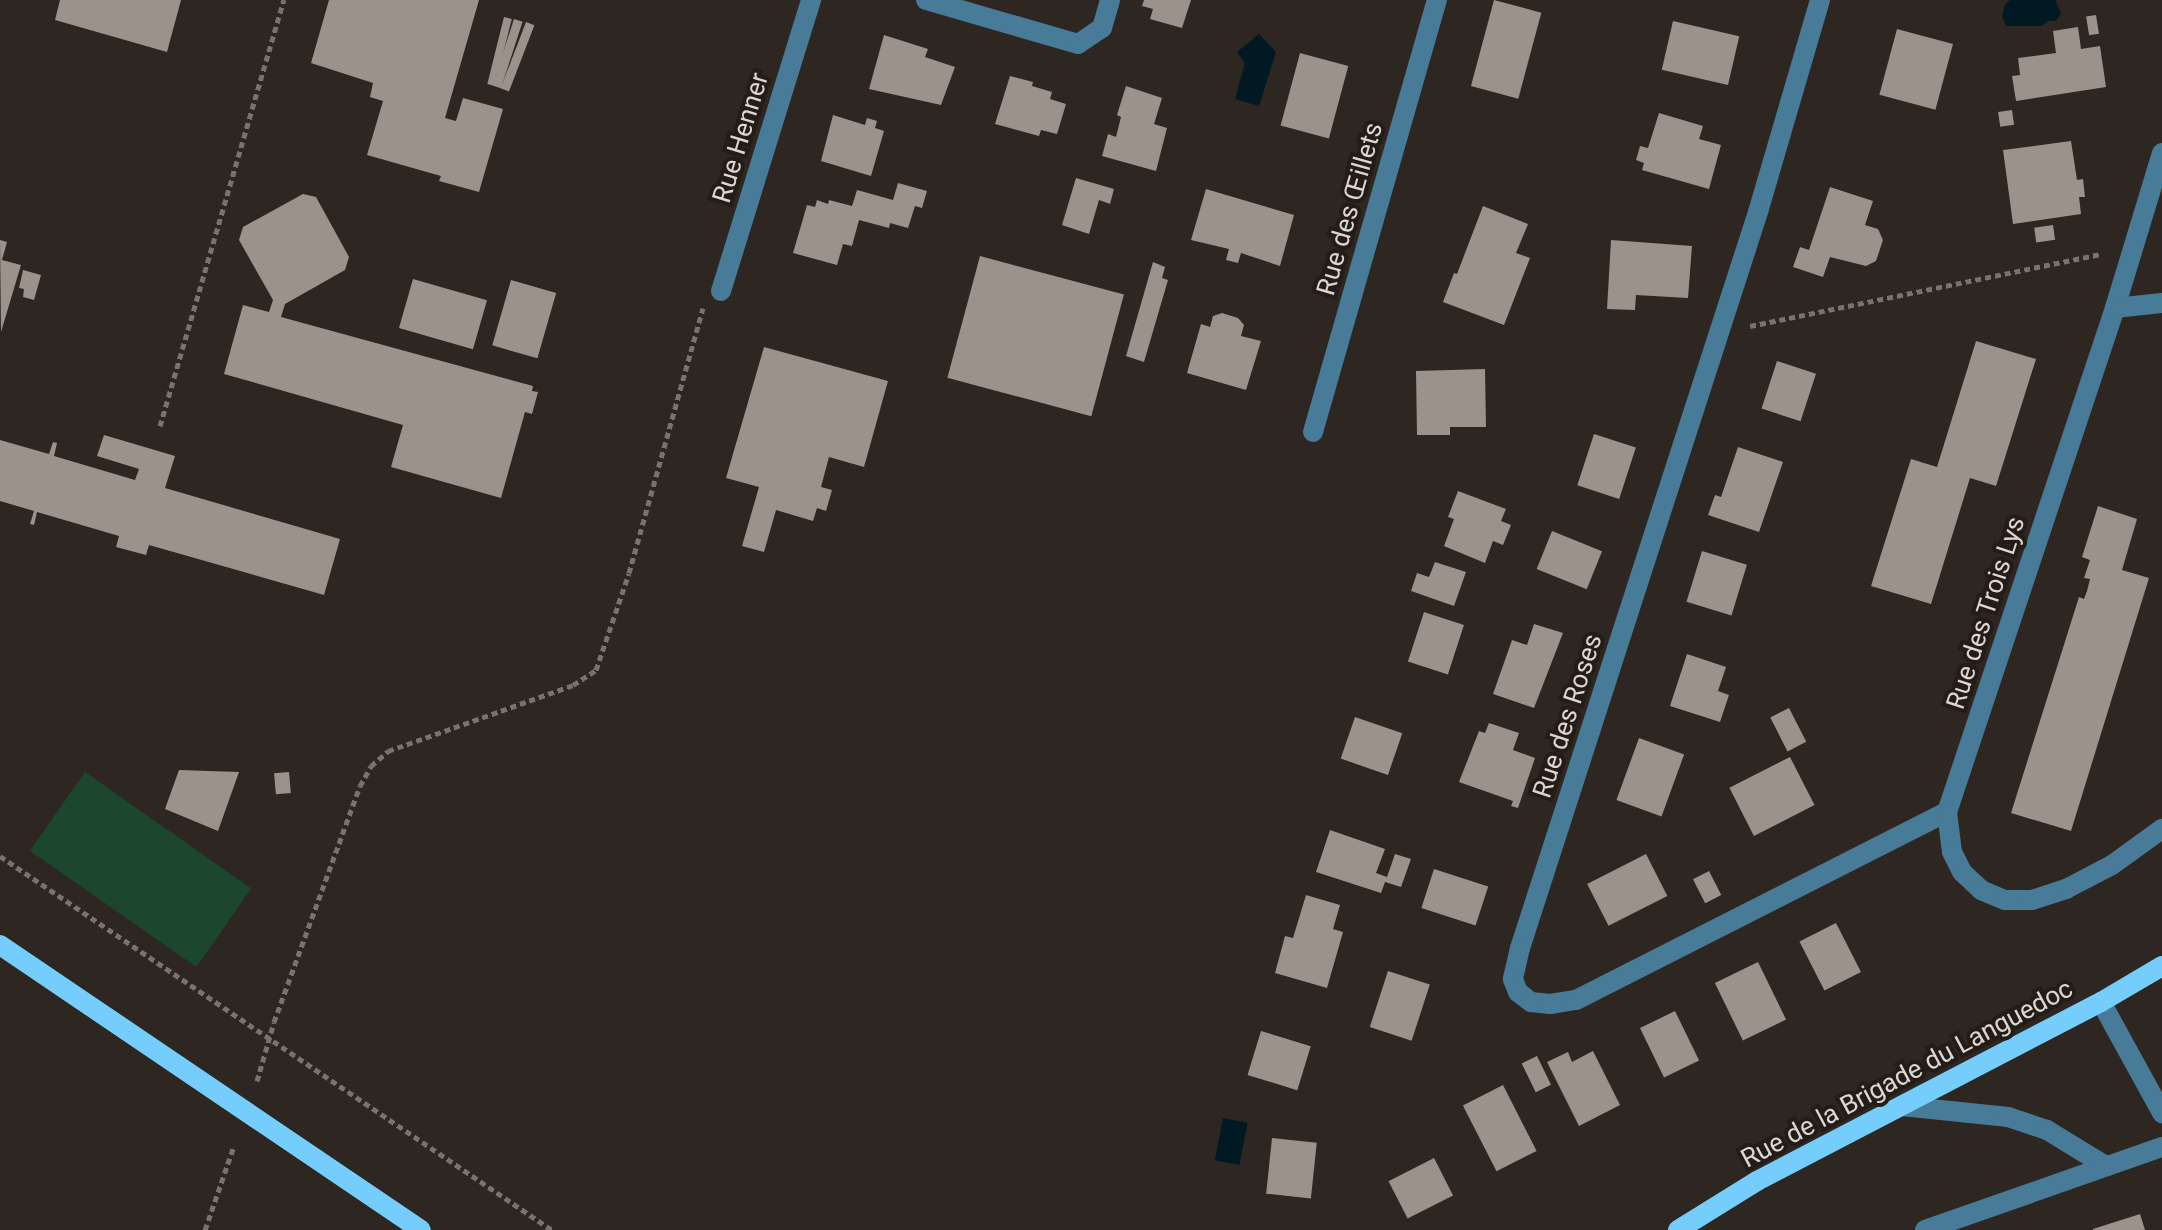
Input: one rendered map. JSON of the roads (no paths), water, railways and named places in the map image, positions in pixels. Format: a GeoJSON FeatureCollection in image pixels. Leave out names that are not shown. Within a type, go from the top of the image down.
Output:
{"type":"FeatureCollection","features":[{"type":"Feature","properties":{"kind":"main road"},"geometry":{"type":"LineString","coordinates":[[0,945],[421,1230]]}},
{"type":"Feature","properties":{"kind":"main road","name":"Rue de la Brigade du Languedoc"},"geometry":{"type":"LineString","coordinates":[[1678,1230],[1757,1181],[2101,1002],[2162,966]]}},
{"type":"Feature","properties":{"kind":"street","name":"Rue Henner"},"geometry":{"type":"LineString","coordinates":[[721,291],[811,0]]}},
{"type":"Feature","properties":{"kind":"street"},"geometry":{"type":"LineString","coordinates":[[926,0],[1078,44],[1102,28],[1110,0]]}},
{"type":"Feature","properties":{"kind":"street","name":"Rue des Œillets"},"geometry":{"type":"LineString","coordinates":[[1313,432],[1437,0]]}},
{"type":"Feature","properties":{"kind":"street","name":"Rue des Roses"},"geometry":{"type":"LineString","coordinates":[[1820,0],[1720,332],[1520,948],[1513,979],[1518,992],[1531,1002],[1576,1000],[1947,812]]}},
{"type":"Feature","properties":{"kind":"street","name":"Rue des Trois Lys"},"geometry":{"type":"LineString","coordinates":[[2162,153],[2115,308],[1947,812],[1952,852],[1962,872],[1981,890],[2005,900],[2032,900],[2066,889],[2112,865],[2162,829]]}},
{"type":"Feature","properties":{"kind":"street"},"geometry":{"type":"LineString","coordinates":[[2115,308],[2162,303]]}},
{"type":"Feature","properties":{"kind":"street"},"geometry":{"type":"LineString","coordinates":[[2101,1002],[2162,1113]]}},
{"type":"Feature","properties":{"kind":"street"},"geometry":{"type":"LineString","coordinates":[[1902,1106],[2008,1117],[2047,1130],[2106,1166]]}},
{"type":"Feature","properties":{"kind":"street"},"geometry":{"type":"LineString","coordinates":[[1925,1230],[2162,1147]]}},
{"type":"Feature","properties":{"kind":"water"},"geometry":{"type":"Polygon","coordinates":[[[2010,0],[2055,0],[2061,13],[2056,21],[2048,21],[2042,26],[2006,26],[2002,16],[2010,0]]]}},
{"type":"Feature","properties":{"kind":"water"},"geometry":{"type":"Polygon","coordinates":[[[1259,34],[1276,52],[1259,106],[1235,99],[1245,63],[1237,52],[1259,34]]]}},
{"type":"Feature","properties":{"kind":"water"},"geometry":{"type":"Polygon","coordinates":[[[1223,1118],[1248,1123],[1239,1165],[1215,1160],[1223,1118]]]}}]}
